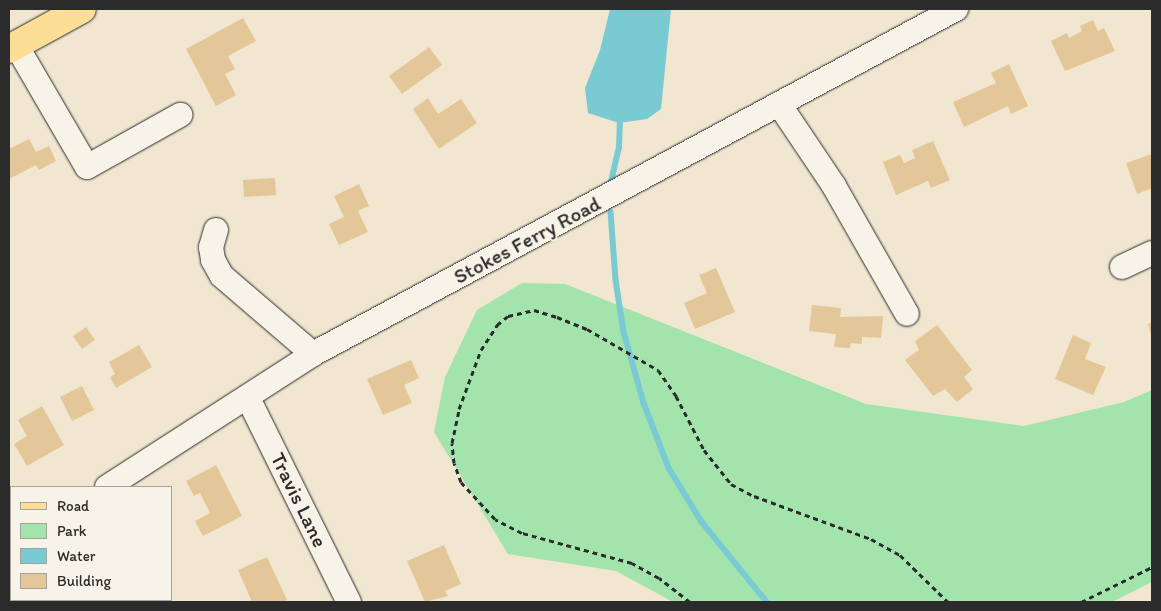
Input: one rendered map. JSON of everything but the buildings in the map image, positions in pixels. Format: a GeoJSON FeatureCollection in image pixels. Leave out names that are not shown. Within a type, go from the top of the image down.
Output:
{"type":"FeatureCollection","features":[{"type":"Feature","properties":{"kind":"main road"},"geometry":{"type":"LineString","coordinates":[[11,46],[82,9]]}},
{"type":"Feature","properties":{"kind":"street","name":"Stokes Ferry Road"},"geometry":{"type":"LineString","coordinates":[[109,486],[248,398],[313,354],[956,9]]}},
{"type":"Feature","properties":{"kind":"street"},"geometry":{"type":"LineString","coordinates":[[11,46],[87,167],[180,115]]}},
{"type":"Feature","properties":{"kind":"street"},"geometry":{"type":"LineString","coordinates":[[779,104],[834,186],[906,314]]}},
{"type":"Feature","properties":{"kind":"street"},"geometry":{"type":"LineString","coordinates":[[216,230],[211,246],[213,260],[222,276],[313,354]]}},
{"type":"Feature","properties":{"kind":"street"},"geometry":{"type":"LineString","coordinates":[[1122,267],[1152,253]]}},
{"type":"Feature","properties":{"kind":"street","name":"Travis Lane"},"geometry":{"type":"LineString","coordinates":[[248,398],[349,602]]}},
{"type":"Feature","properties":{"kind":"path"},"geometry":{"type":"LineString","coordinates":[[690,602],[659,578],[632,564],[522,533],[495,519],[462,482],[454,463],[452,443],[459,409],[481,350],[497,325],[508,316],[534,310],[557,317],[658,370],[676,396],[704,450],[731,484],[754,496],[871,539],[900,555],[948,602]]}},
{"type":"Feature","properties":{"kind":"path"},"geometry":{"type":"LineString","coordinates":[[1081,602],[1152,567]]}},
{"type":"Feature","properties":{"kind":"green space"},"geometry":{"type":"Polygon","coordinates":[[[522,283],[565,284],[866,404],[1024,426],[1124,402],[1152,390],[1152,582],[1112,602],[673,602],[616,571],[508,554],[434,432],[445,377],[477,310],[522,283]]]}},
{"type":"Feature","properties":{"kind":"water"},"geometry":{"type":"Polygon","coordinates":[[[610,9],[671,9],[661,109],[647,119],[619,123],[588,113],[585,88],[600,50],[610,9]]]}},
{"type":"Feature","properties":{"kind":"waterway"},"geometry":{"type":"LineString","coordinates":[[610,186],[619,148],[620,118]]}},
{"type":"Feature","properties":{"kind":"waterway"},"geometry":{"type":"LineString","coordinates":[[611,212],[616,280],[624,332],[644,403],[669,468],[702,522],[767,602]]}}]}
